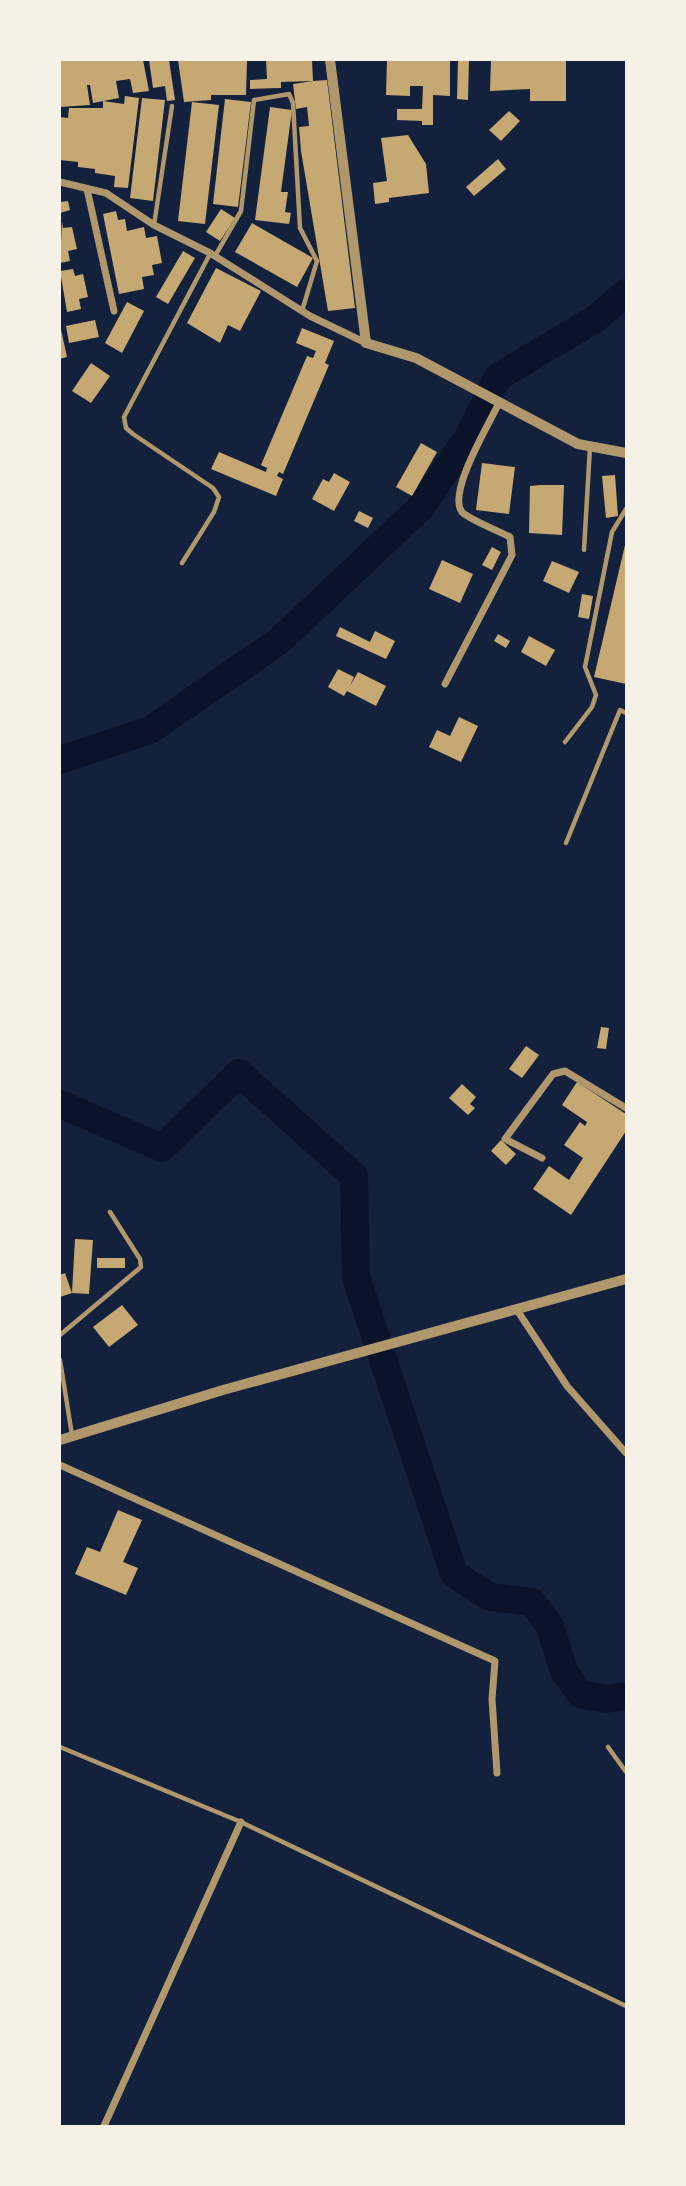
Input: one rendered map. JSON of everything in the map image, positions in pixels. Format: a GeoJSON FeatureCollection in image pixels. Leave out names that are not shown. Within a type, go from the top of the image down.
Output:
{"type":"FeatureCollection","features":[{"type":"Feature","properties":{"kind":"street"},"geometry":{"type":"LineString","coordinates":[[330,60],[366,343]]}},
{"type":"Feature","properties":{"kind":"street"},"geometry":{"type":"LineString","coordinates":[[60,182],[106,193],[154,225],[213,255],[302,312],[366,343],[416,358],[578,443],[626,453]]}},
{"type":"Feature","properties":{"kind":"street"},"geometry":{"type":"LineString","coordinates":[[86,189],[114,311]]}},
{"type":"Feature","properties":{"kind":"street"},"geometry":{"type":"LineString","coordinates":[[445,684],[512,555],[510,537],[463,514],[457,503],[460,485],[498,402]]}},
{"type":"Feature","properties":{"kind":"street"},"geometry":{"type":"LineString","coordinates":[[542,1158],[505,1139],[554,1074],[565,1071],[626,1108]]}},
{"type":"Feature","properties":{"kind":"street"},"geometry":{"type":"LineString","coordinates":[[60,1440],[626,1279]]}},
{"type":"Feature","properties":{"kind":"street"},"geometry":{"type":"LineString","coordinates":[[517,1310],[567,1386],[626,1453]]}},
{"type":"Feature","properties":{"kind":"street"},"geometry":{"type":"LineString","coordinates":[[60,1465],[495,1661],[492,1699],[497,1773]]}},
{"type":"Feature","properties":{"kind":"street"},"geometry":{"type":"LineString","coordinates":[[104,2126],[241,1822]]}},
{"type":"Feature","properties":{"kind":"lane"},"geometry":{"type":"LineString","coordinates":[[182,563],[214,512],[219,497],[213,488],[133,434],[126,428],[124,417],[213,255],[241,211],[254,100],[289,94],[293,103],[300,228],[317,261],[302,312]]}},
{"type":"Feature","properties":{"kind":"lane"},"geometry":{"type":"LineString","coordinates":[[154,225],[172,106]]}},
{"type":"Feature","properties":{"kind":"lane"},"geometry":{"type":"LineString","coordinates":[[584,550],[590,446]]}},
{"type":"Feature","properties":{"kind":"lane"},"geometry":{"type":"LineString","coordinates":[[565,742],[592,707],[596,695],[586,667],[612,532],[626,509]]}},
{"type":"Feature","properties":{"kind":"lane"},"geometry":{"type":"LineString","coordinates":[[566,843],[620,710],[626,713]]}},
{"type":"Feature","properties":{"kind":"lane"},"geometry":{"type":"LineString","coordinates":[[60,1335],[141,1268],[141,1259],[110,1212]]}},
{"type":"Feature","properties":{"kind":"lane"},"geometry":{"type":"LineString","coordinates":[[60,1360],[72,1436]]}},
{"type":"Feature","properties":{"kind":"lane"},"geometry":{"type":"LineString","coordinates":[[60,1747],[241,1822],[626,2006]]}},
{"type":"Feature","properties":{"kind":"lane"},"geometry":{"type":"LineString","coordinates":[[608,1747],[626,1772]]}},
{"type":"Feature","properties":{"kind":"building"},"geometry":{"type":"Polygon","coordinates":[[[60,60],[143,60],[149,91],[133,93],[130,79],[116,81],[119,98],[93,103],[90,85],[87,85],[90,105],[60,107],[60,60]]]}},
{"type":"Feature","properties":{"kind":"building"},"geometry":{"type":"Polygon","coordinates":[[[149,60],[169,60],[175,100],[167,101],[165,86],[153,88],[149,60]]]}},
{"type":"Feature","properties":{"kind":"building"},"geometry":{"type":"Polygon","coordinates":[[[178,60],[247,60],[246,95],[211,95],[211,100],[184,102],[178,60]]]}},
{"type":"Feature","properties":{"kind":"building"},"geometry":{"type":"Polygon","coordinates":[[[266,60],[312,60],[313,81],[281,82],[281,88],[250,89],[250,80],[267,79],[266,60]]]}},
{"type":"Feature","properties":{"kind":"building"},"geometry":{"type":"Polygon","coordinates":[[[387,60],[450,60],[450,96],[433,95],[433,125],[422,125],[422,121],[397,120],[397,109],[422,109],[423,86],[410,86],[410,96],[386,95],[387,60]]]}},
{"type":"Feature","properties":{"kind":"building"},"geometry":{"type":"Polygon","coordinates":[[[458,60],[469,60],[468,100],[457,99],[458,60]]]}},
{"type":"Feature","properties":{"kind":"building"},"geometry":{"type":"Polygon","coordinates":[[[491,60],[566,60],[566,101],[530,101],[530,89],[490,91],[491,60]]]}},
{"type":"Feature","properties":{"kind":"building"},"geometry":{"type":"Polygon","coordinates":[[[327,80],[355,308],[328,311],[301,151],[299,127],[309,126],[307,107],[296,109],[293,84],[327,80]]]}},
{"type":"Feature","properties":{"kind":"building"},"geometry":{"type":"Polygon","coordinates":[[[125,96],[139,98],[128,188],[114,187],[115,176],[78,167],[78,162],[60,160],[60,117],[68,118],[69,108],[103,108],[103,101],[124,104],[125,96]]]}},
{"type":"Feature","properties":{"kind":"building"},"geometry":{"type":"Polygon","coordinates":[[[142,98],[165,100],[153,201],[130,198],[142,98]]]}},
{"type":"Feature","properties":{"kind":"building"},"geometry":{"type":"Polygon","coordinates":[[[225,99],[251,102],[238,207],[213,204],[225,99]]]}},
{"type":"Feature","properties":{"kind":"building"},"geometry":{"type":"Polygon","coordinates":[[[192,102],[219,105],[205,224],[178,221],[192,102]]]}},
{"type":"Feature","properties":{"kind":"building"},"geometry":{"type":"Polygon","coordinates":[[[270,107],[292,110],[281,192],[288,192],[285,212],[291,213],[289,224],[255,220],[270,107]]]}},
{"type":"Feature","properties":{"kind":"building"},"geometry":{"type":"Polygon","coordinates":[[[509,111],[520,121],[501,141],[489,130],[509,111]]]}},
{"type":"Feature","properties":{"kind":"building"},"geometry":{"type":"Polygon","coordinates":[[[408,135],[426,164],[429,193],[389,198],[389,202],[375,204],[373,183],[387,181],[381,138],[408,135]]]}},
{"type":"Feature","properties":{"kind":"building"},"geometry":{"type":"Polygon","coordinates":[[[498,159],[506,169],[474,196],[466,187],[498,159]]]}},
{"type":"Feature","properties":{"kind":"building"},"geometry":{"type":"Polygon","coordinates":[[[68,201],[70,210],[60,213],[60,202],[68,201]]]}},
{"type":"Feature","properties":{"kind":"building"},"geometry":{"type":"Polygon","coordinates":[[[221,209],[235,218],[220,241],[206,232],[221,209]]]}},
{"type":"Feature","properties":{"kind":"building"},"geometry":{"type":"Polygon","coordinates":[[[116,211],[118,220],[125,219],[127,231],[144,227],[146,238],[157,236],[162,263],[152,265],[154,275],[142,277],[144,289],[119,294],[103,214],[116,211]]]}},
{"type":"Feature","properties":{"kind":"building"},"geometry":{"type":"Polygon","coordinates":[[[62,221],[63,228],[72,227],[77,249],[68,251],[70,261],[60,263],[62,221]]]}},
{"type":"Feature","properties":{"kind":"building"},"geometry":{"type":"Polygon","coordinates":[[[252,223],[313,258],[297,287],[235,252],[252,223]]]}},
{"type":"Feature","properties":{"kind":"building"},"geometry":{"type":"Polygon","coordinates":[[[183,251],[195,258],[168,304],[156,297],[183,251]]]}},
{"type":"Feature","properties":{"kind":"building"},"geometry":{"type":"Polygon","coordinates":[[[216,268],[261,291],[240,331],[228,325],[220,343],[187,323],[216,268]]]}},
{"type":"Feature","properties":{"kind":"building"},"geometry":{"type":"Polygon","coordinates":[[[73,269],[75,276],[83,274],[88,297],[79,299],[81,309],[67,312],[60,271],[73,269]]]}},
{"type":"Feature","properties":{"kind":"building"},"geometry":{"type":"Polygon","coordinates":[[[127,302],[144,311],[122,353],[105,343],[127,302]]]}},
{"type":"Feature","properties":{"kind":"building"},"geometry":{"type":"Polygon","coordinates":[[[95,320],[99,337],[69,343],[66,326],[95,320]]]}},
{"type":"Feature","properties":{"kind":"building"},"geometry":{"type":"Polygon","coordinates":[[[60,325],[67,357],[60,359],[60,325]]]}},
{"type":"Feature","properties":{"kind":"building"},"geometry":{"type":"Polygon","coordinates":[[[302,328],[334,341],[325,363],[329,365],[283,474],[279,472],[277,476],[283,479],[276,496],[211,469],[219,452],[266,472],[267,468],[261,465],[307,356],[313,358],[316,351],[296,343],[302,328]]]}},
{"type":"Feature","properties":{"kind":"building"},"geometry":{"type":"Polygon","coordinates":[[[91,363],[110,376],[91,403],[72,391],[91,363]]]}},
{"type":"Feature","properties":{"kind":"building"},"geometry":{"type":"Polygon","coordinates":[[[421,443],[437,452],[412,496],[396,487],[421,443]]]}},
{"type":"Feature","properties":{"kind":"building"},"geometry":{"type":"Polygon","coordinates":[[[482,463],[515,467],[509,514],[476,510],[482,463]]]}},
{"type":"Feature","properties":{"kind":"building"},"geometry":{"type":"Polygon","coordinates":[[[334,473],[350,482],[334,511],[312,499],[323,479],[329,482],[334,473]]]}},
{"type":"Feature","properties":{"kind":"building"},"geometry":{"type":"Polygon","coordinates":[[[615,475],[618,516],[606,518],[602,476],[615,475]]]}},
{"type":"Feature","properties":{"kind":"building"},"geometry":{"type":"Polygon","coordinates":[[[564,485],[562,535],[529,533],[530,486],[564,485]]]}},
{"type":"Feature","properties":{"kind":"building"},"geometry":{"type":"Polygon","coordinates":[[[359,511],[373,518],[368,528],[354,521],[359,511]]]}},
{"type":"Feature","properties":{"kind":"building"},"geometry":{"type":"Polygon","coordinates":[[[626,545],[626,684],[594,677],[626,545]]]}},
{"type":"Feature","properties":{"kind":"building"},"geometry":{"type":"Polygon","coordinates":[[[492,547],[501,552],[492,570],[482,565],[492,547]]]}},
{"type":"Feature","properties":{"kind":"building"},"geometry":{"type":"Polygon","coordinates":[[[442,560],[473,574],[460,603],[429,589],[442,560]]]}},
{"type":"Feature","properties":{"kind":"building"},"geometry":{"type":"Polygon","coordinates":[[[552,561],[579,572],[569,593],[543,581],[552,561]]]}},
{"type":"Feature","properties":{"kind":"building"},"geometry":{"type":"Polygon","coordinates":[[[582,594],[593,596],[589,619],[578,617],[582,594]]]}},
{"type":"Feature","properties":{"kind":"building"},"geometry":{"type":"Polygon","coordinates":[[[340,627],[370,642],[375,631],[395,641],[386,659],[336,636],[340,627]]]}},
{"type":"Feature","properties":{"kind":"building"},"geometry":{"type":"Polygon","coordinates":[[[498,634],[510,641],[506,648],[494,641],[498,634]]]}},
{"type":"Feature","properties":{"kind":"building"},"geometry":{"type":"Polygon","coordinates":[[[529,636],[555,650],[546,666],[521,652],[529,636]]]}},
{"type":"Feature","properties":{"kind":"building"},"geometry":{"type":"Polygon","coordinates":[[[338,669],[354,677],[350,686],[358,672],[386,686],[376,706],[347,691],[344,696],[328,687],[338,669]]]}},
{"type":"Feature","properties":{"kind":"building"},"geometry":{"type":"Polygon","coordinates":[[[459,717],[478,726],[461,762],[429,747],[437,730],[450,736],[459,717]]]}},
{"type":"Feature","properties":{"kind":"building"},"geometry":{"type":"Polygon","coordinates":[[[601,1027],[609,1028],[606,1049],[597,1048],[601,1027]]]}},
{"type":"Feature","properties":{"kind":"building"},"geometry":{"type":"Polygon","coordinates":[[[526,1046],[539,1055],[522,1078],[509,1069],[526,1046]]]}},
{"type":"Feature","properties":{"kind":"building"},"geometry":{"type":"Polygon","coordinates":[[[577,1082],[626,1114],[626,1131],[571,1215],[533,1189],[549,1166],[569,1180],[583,1158],[564,1145],[580,1122],[585,1126],[587,1122],[562,1105],[577,1082]]]}},
{"type":"Feature","properties":{"kind":"building"},"geometry":{"type":"Polygon","coordinates":[[[462,1084],[476,1097],[470,1104],[475,1108],[468,1115],[449,1098],[462,1084]]]}},
{"type":"Feature","properties":{"kind":"building"},"geometry":{"type":"Polygon","coordinates":[[[501,1140],[516,1154],[506,1165],[491,1151],[501,1140]]]}},
{"type":"Feature","properties":{"kind":"building"},"geometry":{"type":"Polygon","coordinates":[[[75,1239],[93,1240],[89,1294],[72,1293],[75,1239]]]}},
{"type":"Feature","properties":{"kind":"building"},"geometry":{"type":"Polygon","coordinates":[[[97,1258],[125,1258],[125,1268],[97,1268],[97,1258]]]}},
{"type":"Feature","properties":{"kind":"building"},"geometry":{"type":"Polygon","coordinates":[[[65,1273],[72,1293],[60,1297],[60,1275],[65,1273]]]}},
{"type":"Feature","properties":{"kind":"building"},"geometry":{"type":"Polygon","coordinates":[[[122,1305],[138,1325],[109,1347],[93,1327],[122,1305]]]}},
{"type":"Feature","properties":{"kind":"building"},"geometry":{"type":"Polygon","coordinates":[[[118,1510],[142,1520],[123,1562],[138,1568],[126,1595],[75,1574],[87,1547],[100,1552],[118,1510]]]}},
{"type":"Feature","properties":{"kind":"waterway"},"geometry":{"type":"LineString","coordinates":[[60,760],[150,730],[279,641],[420,508],[469,436],[498,377],[595,319],[626,293]]}},
{"type":"Feature","properties":{"kind":"waterway"},"geometry":{"type":"LineString","coordinates":[[60,1104],[162,1148],[239,1073],[354,1176],[356,1277],[454,1574],[490,1597],[532,1602],[550,1626],[564,1671],[580,1694],[606,1699],[626,1696]]}}]}
